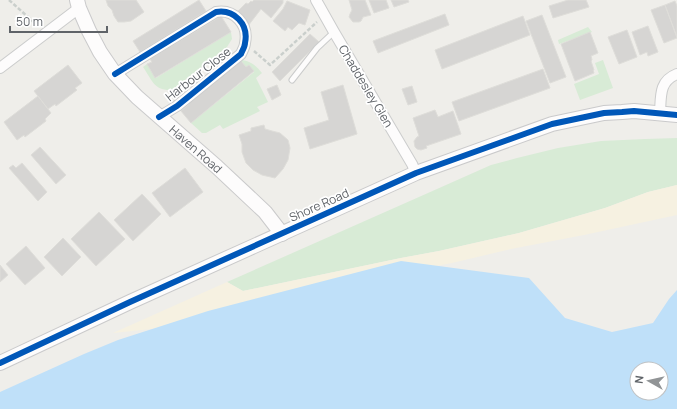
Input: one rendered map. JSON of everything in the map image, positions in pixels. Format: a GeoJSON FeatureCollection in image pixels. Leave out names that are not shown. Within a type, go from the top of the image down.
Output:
{"type":"FeatureCollection","features":[{"type":"Feature","properties":{"kind":"main road","name":"Haven Road"},"geometry":{"type":"LineString","coordinates":[[78,4],[89,31],[100,52],[115,74],[137,97],[217,167],[265,212],[282,234]]}},
{"type":"Feature","properties":{"kind":"main road","name":"Shore Road"},"geometry":{"type":"LineString","coordinates":[[0,363],[111,310],[416,173],[552,124],[604,113],[634,111],[677,115]]}},
{"type":"Feature","properties":{"kind":"street","name":"Chaddesley Glen"},"geometry":{"type":"LineString","coordinates":[[316,0],[416,173]]}},
{"type":"Feature","properties":{"kind":"street"},"geometry":{"type":"LineString","coordinates":[[0,68],[45,33],[78,4]]}},
{"type":"Feature","properties":{"kind":"street","name":"Harbour Close"},"geometry":{"type":"LineString","coordinates":[[115,74],[216,12],[222,11],[233,14],[244,29],[245,43],[241,54],[177,106],[159,117]]}},
{"type":"Feature","properties":{"kind":"street"},"geometry":{"type":"LineString","coordinates":[[660,113],[661,99],[665,82],[677,74]]}},
{"type":"Feature","properties":{"kind":"lane"},"geometry":{"type":"LineString","coordinates":[[292,80],[317,48],[334,32]]}},
{"type":"Feature","properties":{"kind":"path"},"geometry":{"type":"LineString","coordinates":[[9,0],[45,33]]}},
{"type":"Feature","properties":{"kind":"path"},"geometry":{"type":"LineString","coordinates":[[245,43],[270,65],[319,20],[326,17]]}},
{"type":"Feature","properties":{"kind":"green space"},"geometry":{"type":"Polygon","coordinates":[[[588,27],[592,32],[559,44],[558,40],[588,27]]]}},
{"type":"Feature","properties":{"kind":"green space"},"geometry":{"type":"Polygon","coordinates":[[[231,32],[232,39],[227,47],[172,90],[157,87],[143,67],[147,64],[156,78],[231,32]]]}},
{"type":"Feature","properties":{"kind":"green space"},"geometry":{"type":"Polygon","coordinates":[[[240,60],[247,61],[258,68],[262,73],[256,78],[268,102],[257,107],[260,111],[223,129],[220,125],[206,133],[202,133],[191,123],[254,72],[249,65],[246,67],[241,61],[238,64],[236,61],[240,60]]]}},
{"type":"Feature","properties":{"kind":"green space"},"geometry":{"type":"Polygon","coordinates":[[[603,60],[613,88],[580,100],[574,84],[599,74],[595,63],[603,60]]]}},
{"type":"Feature","properties":{"kind":"green space"},"geometry":{"type":"Polygon","coordinates":[[[677,138],[677,185],[648,192],[605,208],[519,233],[439,251],[243,291],[227,282],[491,165],[558,148],[601,141],[677,138]]]}},
{"type":"Feature","properties":{"kind":"sand"},"geometry":{"type":"Polygon","coordinates":[[[677,185],[677,215],[511,249],[452,263],[373,278],[182,326],[113,333],[227,282],[243,291],[439,251],[519,233],[605,208],[648,192],[677,185]]]}},
{"type":"Feature","properties":{"kind":"water"},"geometry":{"type":"Polygon","coordinates":[[[401,261],[529,278],[565,318],[612,332],[653,323],[677,290],[677,409],[0,409],[0,392],[118,340],[208,311],[401,261]]]}},
{"type":"Feature","properties":{"kind":"building"},"geometry":{"type":"Polygon","coordinates":[[[106,0],[136,0],[144,12],[131,21],[118,22],[106,0]]]}},
{"type":"Feature","properties":{"kind":"building"},"geometry":{"type":"Polygon","coordinates":[[[199,0],[206,11],[140,52],[133,41],[199,0]]]}},
{"type":"Feature","properties":{"kind":"building"},"geometry":{"type":"Polygon","coordinates":[[[254,0],[283,0],[283,3],[271,18],[261,9],[248,26],[238,11],[246,3],[248,4],[254,0]]]}},
{"type":"Feature","properties":{"kind":"building"},"geometry":{"type":"Polygon","coordinates":[[[349,0],[365,0],[371,15],[363,17],[359,22],[353,22],[349,17],[352,10],[349,0]]]}},
{"type":"Feature","properties":{"kind":"building"},"geometry":{"type":"Polygon","coordinates":[[[369,0],[386,0],[389,8],[374,13],[369,0]]]}},
{"type":"Feature","properties":{"kind":"building"},"geometry":{"type":"Polygon","coordinates":[[[391,0],[408,0],[409,2],[394,7],[391,0]]]}},
{"type":"Feature","properties":{"kind":"building"},"geometry":{"type":"Polygon","coordinates":[[[568,0],[586,0],[589,7],[553,18],[549,6],[568,0]]]}},
{"type":"Feature","properties":{"kind":"building"},"geometry":{"type":"Polygon","coordinates":[[[287,1],[310,10],[305,25],[299,23],[292,30],[288,27],[285,31],[273,21],[283,9],[287,1]]]}},
{"type":"Feature","properties":{"kind":"building"},"geometry":{"type":"Polygon","coordinates":[[[675,1],[677,6],[677,37],[665,5],[675,1]]]}},
{"type":"Feature","properties":{"kind":"building"},"geometry":{"type":"Polygon","coordinates":[[[665,5],[677,38],[664,43],[651,10],[665,5]]]}},
{"type":"Feature","properties":{"kind":"building"},"geometry":{"type":"Polygon","coordinates":[[[445,14],[449,25],[378,53],[373,41],[445,14]]]}},
{"type":"Feature","properties":{"kind":"building"},"geometry":{"type":"Polygon","coordinates":[[[542,15],[566,77],[550,83],[526,21],[542,15]]]}},
{"type":"Feature","properties":{"kind":"building"},"geometry":{"type":"Polygon","coordinates":[[[221,16],[231,32],[155,78],[147,64],[152,62],[150,59],[221,16]]]}},
{"type":"Feature","properties":{"kind":"building"},"geometry":{"type":"Polygon","coordinates":[[[523,16],[530,35],[442,69],[435,50],[523,16]]]}},
{"type":"Feature","properties":{"kind":"building"},"geometry":{"type":"Polygon","coordinates":[[[648,26],[658,52],[648,56],[647,52],[640,55],[632,32],[648,26]]]}},
{"type":"Feature","properties":{"kind":"building"},"geometry":{"type":"Polygon","coordinates":[[[627,30],[637,57],[619,64],[608,37],[627,30]]]}},
{"type":"Feature","properties":{"kind":"building"},"geometry":{"type":"Polygon","coordinates":[[[590,32],[598,53],[591,56],[594,73],[575,81],[561,44],[590,32]]]}},
{"type":"Feature","properties":{"kind":"building"},"geometry":{"type":"Polygon","coordinates":[[[310,34],[319,42],[280,81],[272,72],[310,34]]]}},
{"type":"Feature","properties":{"kind":"building"},"geometry":{"type":"Polygon","coordinates":[[[236,61],[238,64],[241,61],[246,67],[249,65],[254,71],[191,123],[181,111],[189,104],[187,101],[236,61]]]}},
{"type":"Feature","properties":{"kind":"building"},"geometry":{"type":"Polygon","coordinates":[[[68,65],[82,83],[75,88],[77,90],[56,106],[55,104],[48,109],[34,91],[68,65]]]}},
{"type":"Feature","properties":{"kind":"building"},"geometry":{"type":"Polygon","coordinates":[[[543,69],[550,88],[459,121],[452,102],[543,69]]]}},
{"type":"Feature","properties":{"kind":"building"},"geometry":{"type":"Polygon","coordinates":[[[277,85],[281,95],[272,100],[267,89],[277,85]]]}},
{"type":"Feature","properties":{"kind":"building"},"geometry":{"type":"Polygon","coordinates":[[[343,85],[357,134],[310,149],[304,128],[329,120],[321,92],[343,85]]]}},
{"type":"Feature","properties":{"kind":"building"},"geometry":{"type":"Polygon","coordinates":[[[412,86],[417,102],[408,105],[402,89],[412,86]]]}},
{"type":"Feature","properties":{"kind":"building"},"geometry":{"type":"Polygon","coordinates":[[[38,96],[51,113],[45,119],[46,121],[25,137],[24,135],[17,140],[4,122],[38,96]]]}},
{"type":"Feature","properties":{"kind":"building"},"geometry":{"type":"Polygon","coordinates":[[[435,110],[438,117],[453,111],[461,134],[426,146],[427,148],[421,150],[417,149],[414,141],[419,136],[413,118],[435,110]]]}},
{"type":"Feature","properties":{"kind":"building"},"geometry":{"type":"Polygon","coordinates":[[[264,125],[265,129],[280,133],[288,140],[290,148],[288,160],[283,169],[275,178],[262,175],[253,170],[246,163],[242,152],[242,144],[239,135],[251,131],[251,128],[264,125]]]}},
{"type":"Feature","properties":{"kind":"building"},"geometry":{"type":"Polygon","coordinates":[[[40,147],[66,175],[56,184],[31,155],[40,147]]]}},
{"type":"Feature","properties":{"kind":"building"},"geometry":{"type":"Polygon","coordinates":[[[22,163],[47,192],[38,201],[9,168],[13,165],[16,168],[22,163]]]}},
{"type":"Feature","properties":{"kind":"building"},"geometry":{"type":"Polygon","coordinates":[[[185,168],[203,192],[170,217],[152,193],[185,168]]]}},
{"type":"Feature","properties":{"kind":"building"},"geometry":{"type":"Polygon","coordinates":[[[142,194],[161,214],[133,241],[114,220],[142,194]]]}},
{"type":"Feature","properties":{"kind":"building"},"geometry":{"type":"Polygon","coordinates":[[[99,212],[125,239],[96,266],[71,239],[99,212]]]}},
{"type":"Feature","properties":{"kind":"building"},"geometry":{"type":"Polygon","coordinates":[[[63,238],[81,257],[62,276],[44,257],[63,238]]]}},
{"type":"Feature","properties":{"kind":"building"},"geometry":{"type":"Polygon","coordinates":[[[26,246],[45,268],[25,285],[6,264],[26,246]]]}},
{"type":"Feature","properties":{"kind":"building"},"geometry":{"type":"Polygon","coordinates":[[[0,265],[8,275],[0,282],[0,265]]]}},
{"type":"Feature","properties":{"kind":"cycle path"},"geometry":{"type":"LineString","coordinates":[[115,74],[216,12],[229,13],[239,19],[245,30],[246,36],[245,46],[241,54],[177,106],[159,117]]}},
{"type":"Feature","properties":{"kind":"cycle path"},"geometry":{"type":"LineString","coordinates":[[0,363],[130,302],[416,173],[552,124],[604,113],[634,111],[677,115]]}}]}
